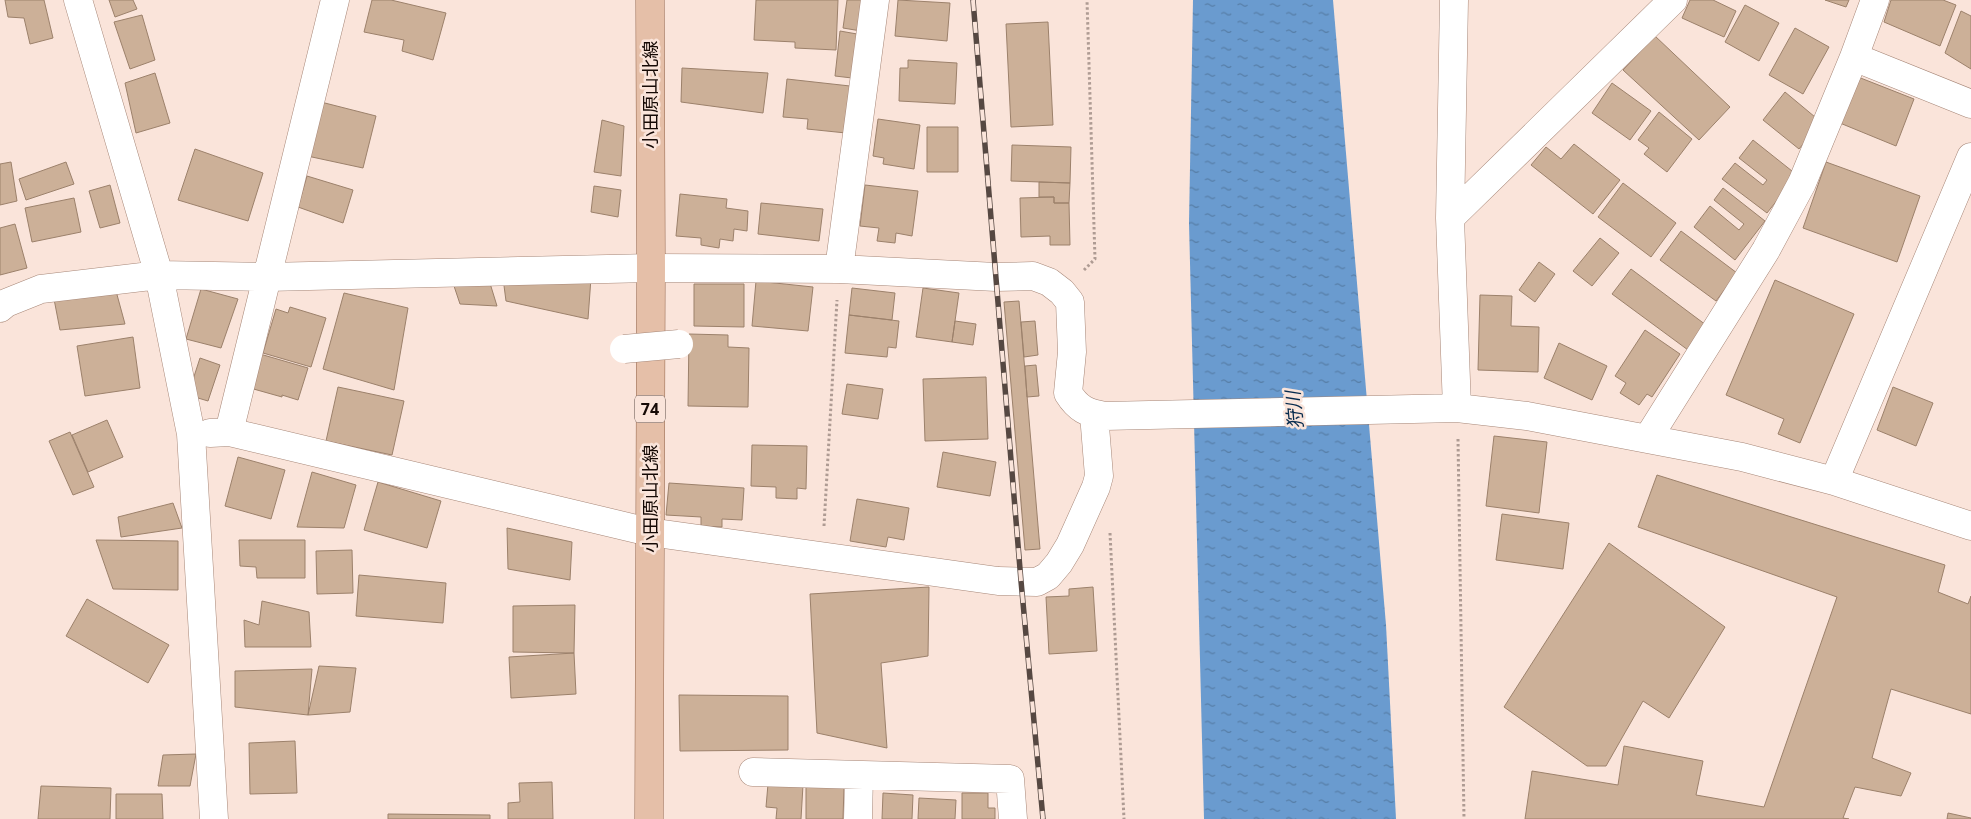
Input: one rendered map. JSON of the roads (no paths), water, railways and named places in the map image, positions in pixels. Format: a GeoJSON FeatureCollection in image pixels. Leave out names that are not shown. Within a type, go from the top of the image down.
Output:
{"type":"FeatureCollection","features":[{"type":"Feature","properties":{"kind":"main road","name":"小田原山北線"},"geometry":{"type":"LineString","coordinates":[[649,819],[650,0]]}},
{"type":"Feature","properties":{"kind":"street"},"geometry":{"type":"LineString","coordinates":[[78,0],[159,274],[191,434],[214,819]]}},
{"type":"Feature","properties":{"kind":"street"},"geometry":{"type":"LineString","coordinates":[[229,432],[335,0]]}},
{"type":"Feature","properties":{"kind":"street"},"geometry":{"type":"LineString","coordinates":[[839,269],[875,0]]}},
{"type":"Feature","properties":{"kind":"street"},"geometry":{"type":"LineString","coordinates":[[1454,0],[1450,218],[1457,408]]}},
{"type":"Feature","properties":{"kind":"street"},"geometry":{"type":"LineString","coordinates":[[1450,218],[1673,0]]}},
{"type":"Feature","properties":{"kind":"street"},"geometry":{"type":"LineString","coordinates":[[1648,438],[1766,250],[1802,183],[1854,57],[1875,0]]}},
{"type":"Feature","properties":{"kind":"street"},"geometry":{"type":"LineString","coordinates":[[1854,57],[1971,104]]}},
{"type":"Feature","properties":{"kind":"street"},"geometry":{"type":"LineString","coordinates":[[1834,482],[1971,158]]}},
{"type":"Feature","properties":{"kind":"street"},"geometry":{"type":"LineString","coordinates":[[0,308],[6,302],[41,289],[159,274],[267,277],[651,268],[839,269],[996,277],[1034,276],[1049,282],[1062,292],[1070,302],[1072,352],[1068,393],[1080,409],[1100,415],[1457,408],[1527,416],[1742,457],[1834,482],[1971,526]]}},
{"type":"Feature","properties":{"kind":"street"},"geometry":{"type":"LineString","coordinates":[[624,349],[679,344]]}},
{"type":"Feature","properties":{"kind":"street"},"geometry":{"type":"LineString","coordinates":[[191,434],[229,432],[649,532],[998,581],[1037,582],[1048,576],[1059,563],[1070,545],[1096,487],[1099,476],[1100,415]]}},
{"type":"Feature","properties":{"kind":"street"},"geometry":{"type":"LineString","coordinates":[[753,772],[1010,779],[1013,819]]}},
{"type":"Feature","properties":{"kind":"street"},"geometry":{"type":"LineString","coordinates":[[858,819],[859,775]]}},
{"type":"Feature","properties":{"kind":"water","name":"狩川"},"geometry":{"type":"Polygon","coordinates":[[[1193,0],[1333,0],[1386,625],[1396,819],[1204,819],[1189,223],[1193,0]]]}},
{"type":"Feature","properties":{"kind":"railway"},"geometry":{"type":"LineString","coordinates":[[973,0],[1021,581],[1043,819]]}}]}
